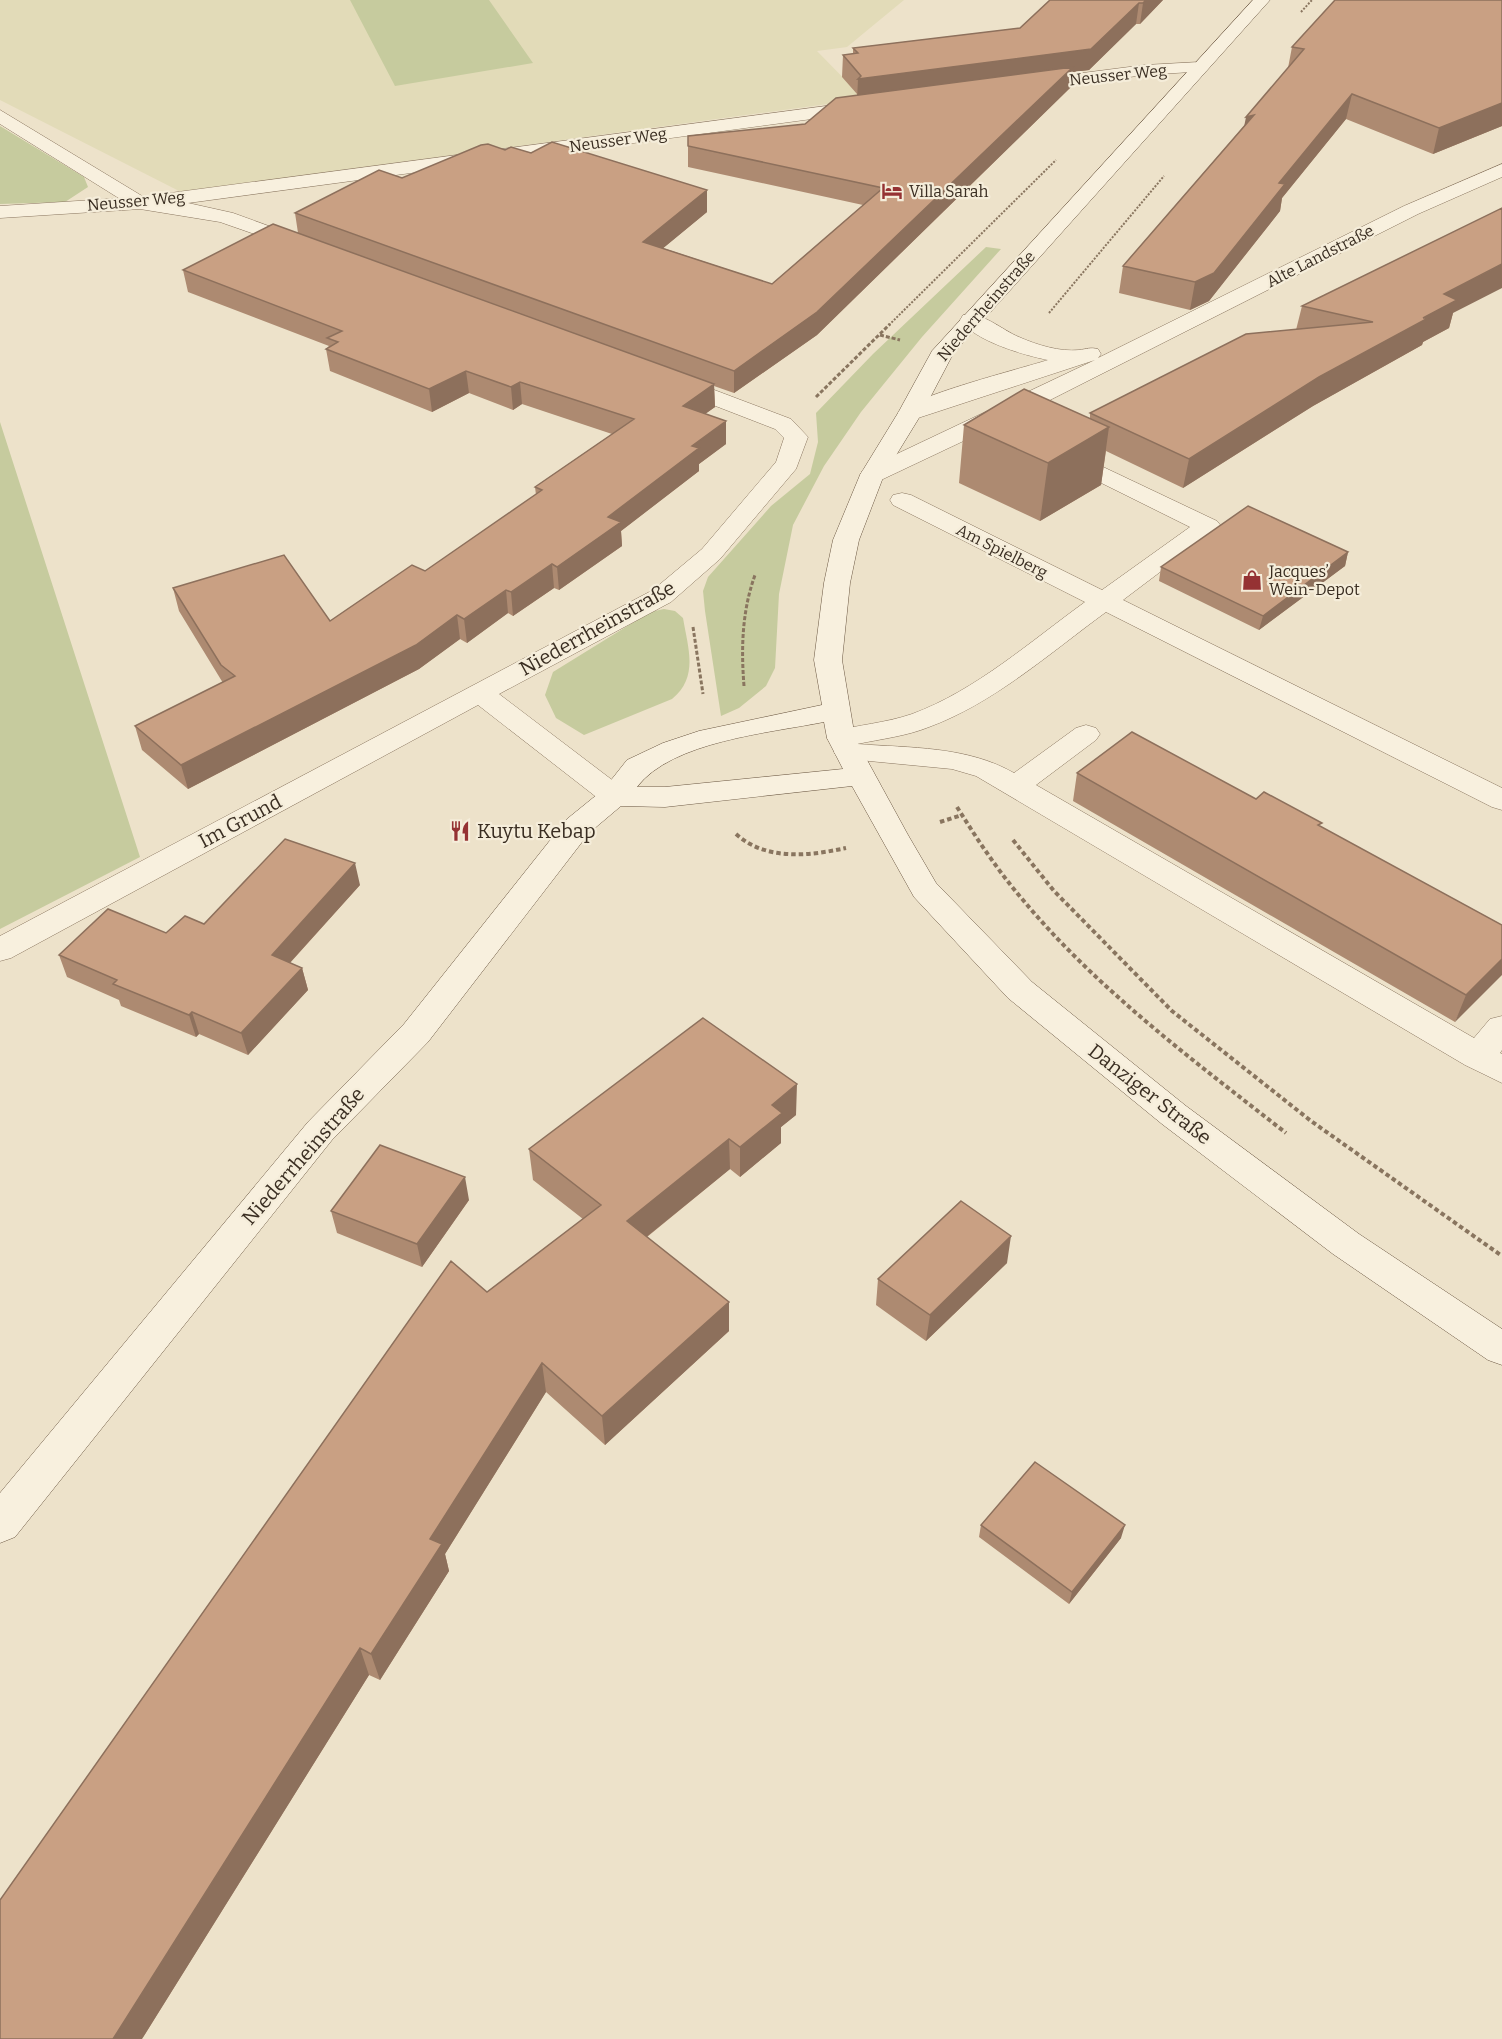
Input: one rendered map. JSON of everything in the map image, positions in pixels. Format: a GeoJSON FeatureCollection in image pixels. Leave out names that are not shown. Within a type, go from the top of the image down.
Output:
{"type":"FeatureCollection","features":[{"type":"Feature","properties":{"kind":"street","name":"Niederrheinstraße"},"geometry":{"type":"LineString","coordinates":[[0,1524],[320,1131],[416,1033],[578,826],[614,796],[637,766],[673,748],[747,727],[847,744],[828,660],[837,583],[846,540],[872,475],[910,413],[943,351],[1262,0]]}},
{"type":"Feature","properties":{"kind":"street","name":"Neusser Weg"},"geometry":{"type":"LineString","coordinates":[[1008,88],[1145,70],[1200,67]]}},
{"type":"Feature","properties":{"kind":"street","name":"Neusser Weg"},"geometry":{"type":"LineString","coordinates":[[0,212],[140,203],[882,104]]}},
{"type":"Feature","properties":{"kind":"street"},"geometry":{"type":"LineString","coordinates":[[0,116],[140,203],[191,208],[226,217],[325,253]]}},
{"type":"Feature","properties":{"kind":"street","name":"Alte Landstraße"},"geometry":{"type":"LineString","coordinates":[[872,475],[992,419],[1411,210],[1502,170]]}},
{"type":"Feature","properties":{"kind":"street","name":"Alte Landstraße"},"geometry":{"type":"LineString","coordinates":[[971,320],[1014,344],[1047,355],[1075,357]]}},
{"type":"Feature","properties":{"kind":"street","name":"Alte Landstraße"},"geometry":{"type":"LineString","coordinates":[[910,413],[1075,357],[1139,345]]}},
{"type":"Feature","properties":{"kind":"street","name":"Niederrheinstraße"},"geometry":{"type":"LineString","coordinates":[[480,693],[662,596],[686,578],[711,554],[787,464],[796,437],[783,424],[656,375]]}},
{"type":"Feature","properties":{"kind":"street"},"geometry":{"type":"LineString","coordinates":[[480,693],[614,796],[665,797],[847,744],[917,722],[948,709],[1003,674],[1208,526],[992,419]]}},
{"type":"Feature","properties":{"kind":"street","name":"Am Spielberg"},"geometry":{"type":"LineString","coordinates":[[902,500],[1502,800]]}},
{"type":"Feature","properties":{"kind":"street","name":"Im Grund"},"geometry":{"type":"LineString","coordinates":[[0,950],[480,693]]}},
{"type":"Feature","properties":{"kind":"street"},"geometry":{"type":"LineString","coordinates":[[1015,786],[1086,734]]}},
{"type":"Feature","properties":{"kind":"street"},"geometry":{"type":"LineString","coordinates":[[847,744],[952,760],[986,769],[1490,1063],[1502,1028]]}},
{"type":"Feature","properties":{"kind":"street","name":"Danziger Straße"},"geometry":{"type":"LineString","coordinates":[[847,744],[925,890],[1020,990],[1174,1115],[1346,1244],[1502,1349]]}},
{"type":"Feature","properties":{"kind":"path"},"geometry":{"type":"LineString","coordinates":[[808,404],[1056,160]]}},
{"type":"Feature","properties":{"kind":"path"},"geometry":{"type":"LineString","coordinates":[[745,692],[741,648],[751,585],[759,567]]}},
{"type":"Feature","properties":{"kind":"path"},"geometry":{"type":"LineString","coordinates":[[686,578],[703,696]]}},
{"type":"Feature","properties":{"kind":"path"},"geometry":{"type":"LineString","coordinates":[[962,815],[991,860],[1078,962],[1293,1138]]}},
{"type":"Feature","properties":{"kind":"path"},"geometry":{"type":"LineString","coordinates":[[733,829],[739,838],[765,850],[799,855],[837,851]]}},
{"type":"Feature","properties":{"kind":"path"},"geometry":{"type":"LineString","coordinates":[[1012,839],[1054,891],[1172,1011],[1311,1121],[1502,1256]]}},
{"type":"Feature","properties":{"kind":"shaded area"},"geometry":{"type":"Polygon","coordinates":[[[0,0],[904,0],[847,47],[817,51],[864,99],[181,192],[0,100],[0,0]]]}},
{"type":"Feature","properties":{"kind":"green space"},"geometry":{"type":"Polygon","coordinates":[[[350,0],[489,0],[533,63],[395,86],[350,0]]]}},
{"type":"Feature","properties":{"kind":"green space"},"geometry":{"type":"Polygon","coordinates":[[[0,126],[84,177],[88,187],[65,202],[0,204],[0,126]]]}},
{"type":"Feature","properties":{"kind":"green space"},"geometry":{"type":"Polygon","coordinates":[[[986,247],[1001,249],[922,337],[861,412],[824,466],[793,525],[779,594],[775,668],[766,686],[739,708],[721,716],[703,591],[708,577],[771,506],[810,474],[818,442],[816,413],[873,354],[986,247]]]}},
{"type":"Feature","properties":{"kind":"green space"},"geometry":{"type":"Polygon","coordinates":[[[0,422],[140,857],[0,929],[0,422]]]}},
{"type":"Feature","properties":{"kind":"green space"},"geometry":{"type":"Polygon","coordinates":[[[664,609],[675,611],[683,618],[690,662],[686,681],[672,699],[584,735],[556,718],[545,695],[553,672],[650,612],[664,609]]]}},
{"type":"Feature","properties":{"kind":"building"},"geometry":{"type":"Polygon","coordinates":[[[1050,0],[1146,0],[1139,3],[1091,49],[858,79],[861,76],[843,55],[858,53],[853,48],[1020,28],[1050,0]]]}},
{"type":"Feature","properties":{"kind":"building"},"geometry":{"type":"Polygon","coordinates":[[[1335,0],[1502,0],[1502,103],[1439,128],[1352,94],[1279,183],[1285,184],[1214,273],[1195,282],[1123,266],[1254,115],[1246,117],[1304,49],[1292,47],[1335,0]]]}},
{"type":"Feature","properties":{"kind":"building"},"geometry":{"type":"Polygon","coordinates":[[[1073,67],[817,312],[734,371],[295,213],[379,170],[402,178],[481,145],[488,144],[505,150],[511,147],[531,153],[552,142],[707,190],[643,242],[772,284],[883,188],[688,146],[688,136],[805,124],[836,98],[1073,67]]]}},
{"type":"Feature","properties":{"kind":"building"},"geometry":{"type":"Polygon","coordinates":[[[1502,208],[1502,264],[1444,294],[1457,300],[1423,318],[1430,317],[1319,377],[1189,459],[1090,413],[1246,334],[1373,322],[1302,306],[1502,208]]]}},
{"type":"Feature","properties":{"kind":"building"},"geometry":{"type":"Polygon","coordinates":[[[273,224],[714,384],[683,406],[726,421],[692,446],[699,448],[608,517],[621,522],[557,567],[552,564],[511,592],[506,590],[464,619],[457,615],[416,645],[181,765],[135,726],[235,676],[221,665],[173,588],[284,555],[330,621],[412,565],[425,571],[542,490],[535,487],[634,419],[520,382],[511,387],[466,371],[429,389],[326,349],[338,342],[327,338],[342,331],[183,270],[273,224]]]}},
{"type":"Feature","properties":{"kind":"building"},"geometry":{"type":"Polygon","coordinates":[[[1024,389],[1109,427],[1048,463],[964,425],[1024,389]]]}},
{"type":"Feature","properties":{"kind":"building"},"geometry":{"type":"Polygon","coordinates":[[[1248,506],[1348,552],[1263,616],[1161,567],[1248,506]]]}},
{"type":"Feature","properties":{"kind":"building"},"geometry":{"type":"Polygon","coordinates":[[[1132,732],[1256,799],[1264,792],[1322,823],[1318,825],[1502,925],[1502,959],[1466,995],[1077,773],[1132,732]]]}},
{"type":"Feature","properties":{"kind":"building"},"geometry":{"type":"Polygon","coordinates":[[[285,839],[355,863],[272,955],[302,968],[241,1033],[192,1012],[189,1015],[113,984],[117,980],[59,955],[108,909],[166,933],[185,916],[204,924],[285,839]]]}},
{"type":"Feature","properties":{"kind":"building"},"geometry":{"type":"Polygon","coordinates":[[[703,1018],[797,1084],[772,1105],[782,1113],[740,1147],[729,1139],[627,1221],[729,1302],[602,1416],[542,1363],[430,1539],[442,1544],[371,1654],[360,1648],[113,2039],[0,2039],[0,1900],[451,1261],[487,1292],[601,1205],[529,1149],[703,1018]]]}},
{"type":"Feature","properties":{"kind":"building"},"geometry":{"type":"Polygon","coordinates":[[[380,1145],[465,1177],[417,1244],[331,1211],[380,1145]]]}},
{"type":"Feature","properties":{"kind":"building"},"geometry":{"type":"Polygon","coordinates":[[[961,1201],[1011,1236],[930,1315],[878,1279],[961,1201]]]}},
{"type":"Feature","properties":{"kind":"building"},"geometry":{"type":"Polygon","coordinates":[[[1035,1462],[1125,1525],[1072,1592],[981,1525],[1035,1462]]]}},
{"type":"Feature","properties":{"kind":"place","name":"Villa Sarah"},"geometry":{"type":"Point","coordinates":[892,191]}},
{"type":"Feature","properties":{"kind":"place","name":"Jacques’ Wein-Depot"},"geometry":{"type":"Point","coordinates":[1252,580]}},
{"type":"Feature","properties":{"kind":"place","name":"Kuytu Kebap"},"geometry":{"type":"Point","coordinates":[460,831]}}]}
